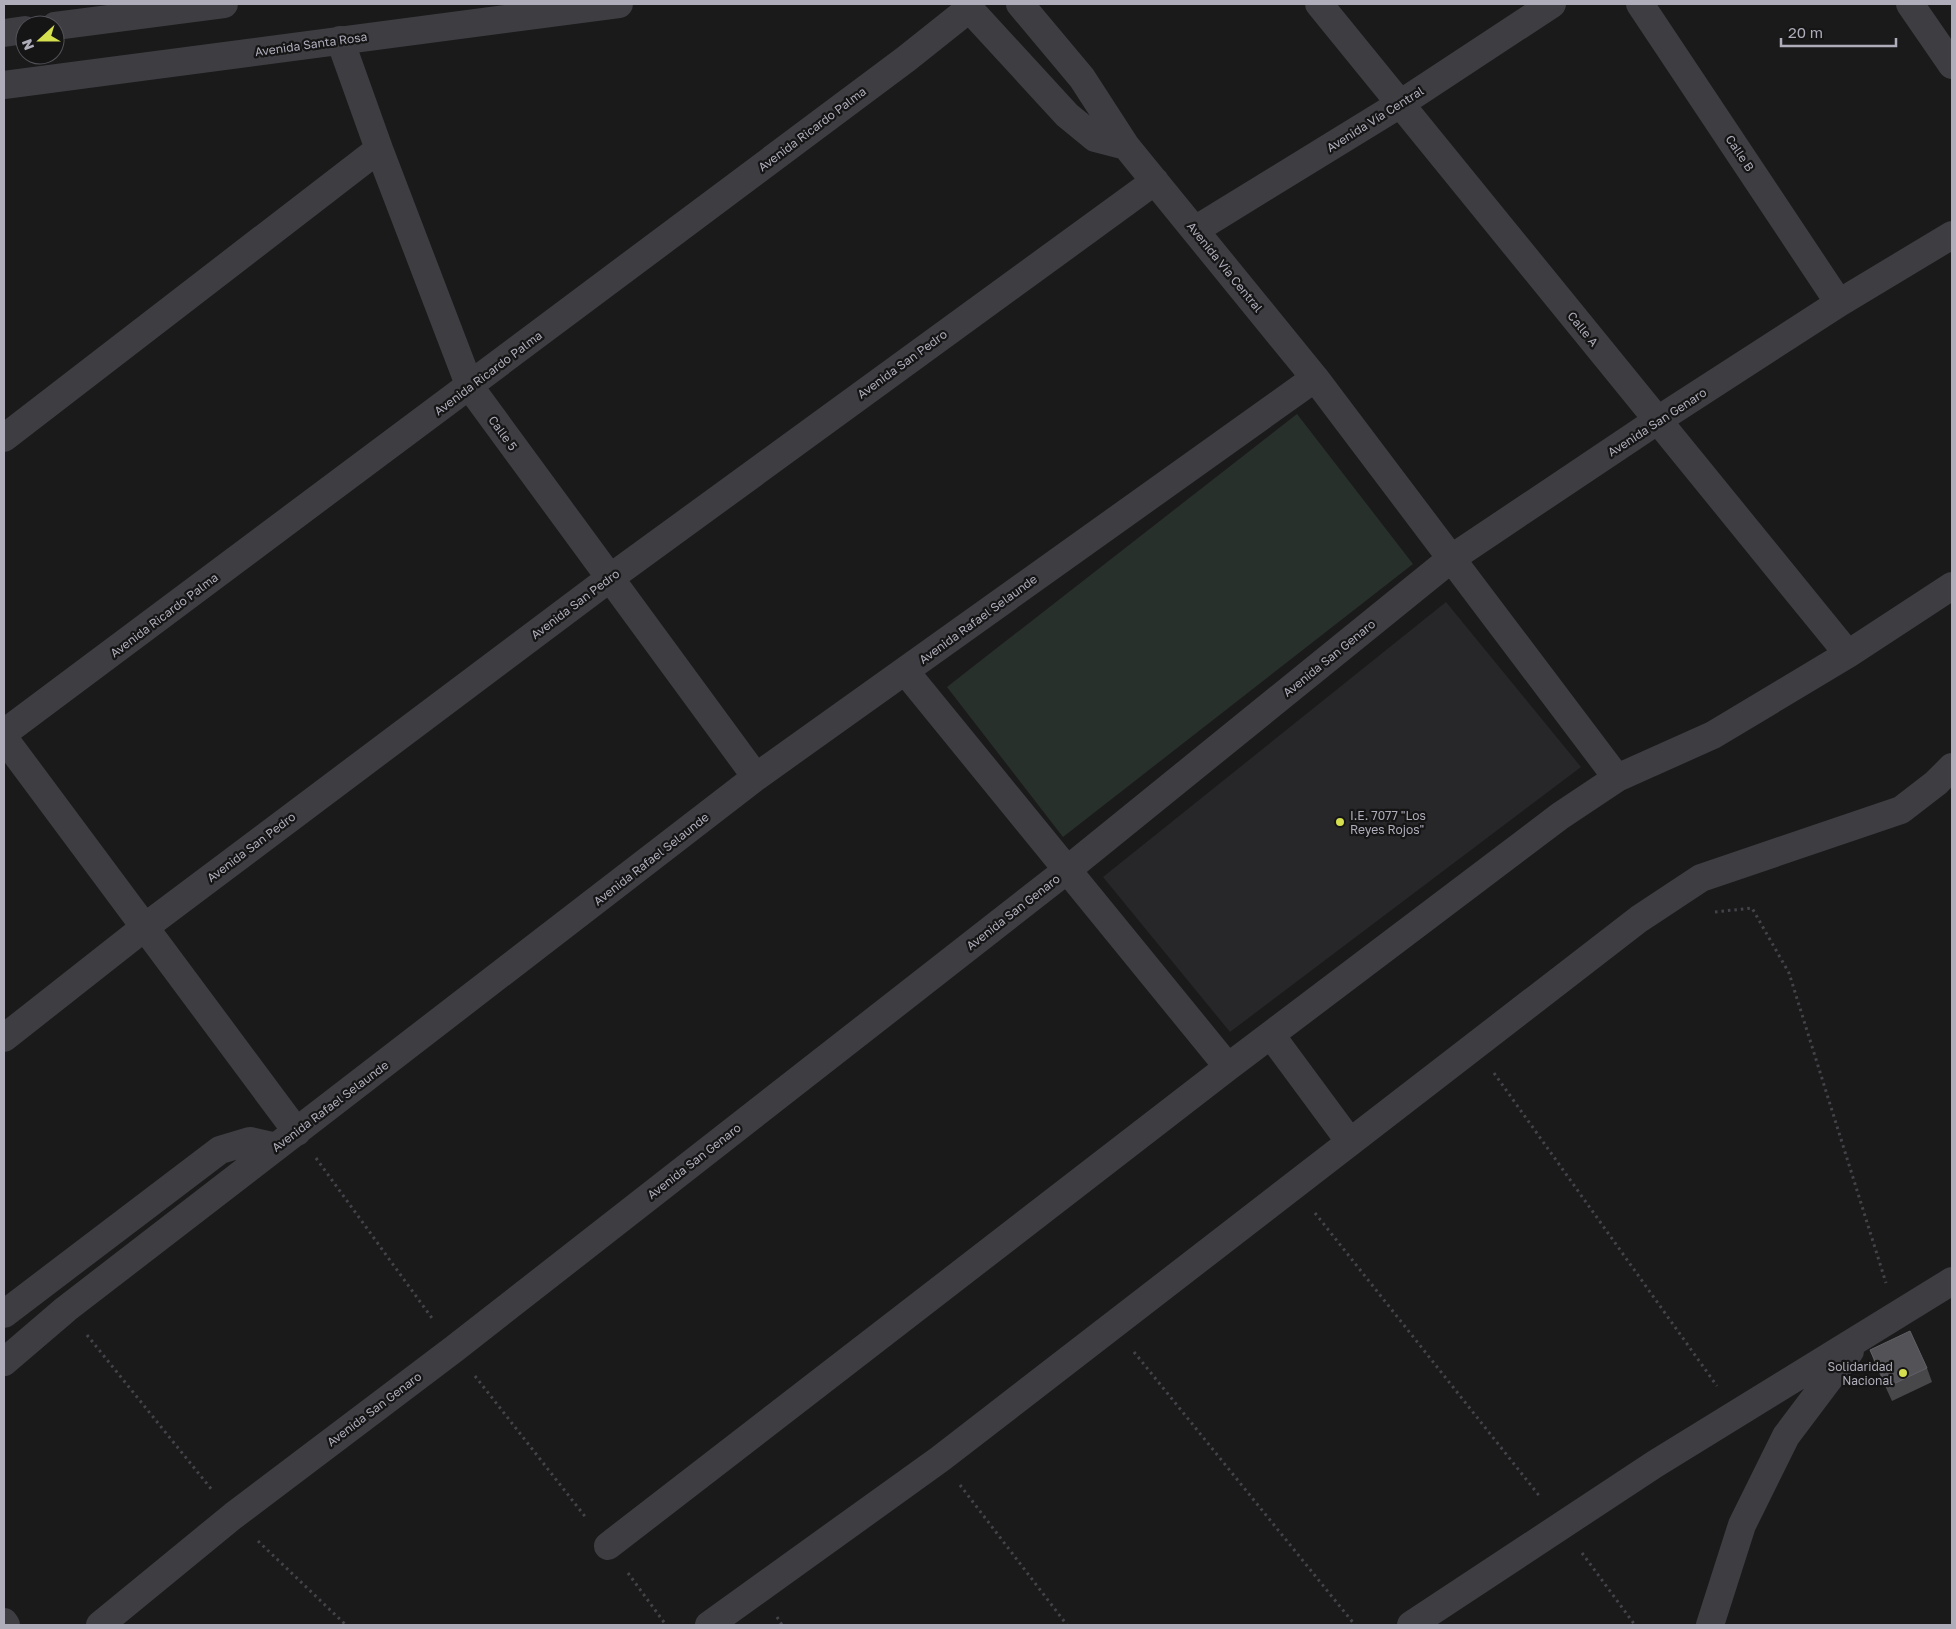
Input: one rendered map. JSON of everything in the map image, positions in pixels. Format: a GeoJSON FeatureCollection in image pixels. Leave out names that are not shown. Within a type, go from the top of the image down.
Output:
{"type":"FeatureCollection","features":[{"type":"Feature","properties":{"kind":"street"},"geometry":{"type":"LineString","coordinates":[[65,25],[224,4]]}},
{"type":"Feature","properties":{"kind":"street","name":"Avenida Santa Rosa"},"geometry":{"type":"LineString","coordinates":[[4,85],[619,4]]}},
{"type":"Feature","properties":{"kind":"street"},"geometry":{"type":"LineString","coordinates":[[1020,4],[1082,78],[1126,146]]}},
{"type":"Feature","properties":{"kind":"street","name":"Calle A"},"geometry":{"type":"LineString","coordinates":[[1318,4],[1848,654]]}},
{"type":"Feature","properties":{"kind":"street","name":"Avenida Vía Central"},"geometry":{"type":"LineString","coordinates":[[1194,230],[1400,104],[1552,4]]}},
{"type":"Feature","properties":{"kind":"street","name":"Calle B"},"geometry":{"type":"LineString","coordinates":[[1640,4],[1839,303]]}},
{"type":"Feature","properties":{"kind":"street"},"geometry":{"type":"LineString","coordinates":[[1910,4],[1952,65]]}},
{"type":"Feature","properties":{"kind":"street"},"geometry":{"type":"LineString","coordinates":[[967,6],[1067,115],[1095,138],[1126,146]]}},
{"type":"Feature","properties":{"kind":"street","name":"Avenida Ricardo Palma"},"geometry":{"type":"LineString","coordinates":[[4,733],[470,387],[906,59],[967,6]]}},
{"type":"Feature","properties":{"kind":"street","name":"Calle 5"},"geometry":{"type":"LineString","coordinates":[[340,40],[379,150],[470,387],[756,777]]}},
{"type":"Feature","properties":{"kind":"street","name":"Avenida Via Central"},"geometry":{"type":"LineString","coordinates":[[1126,146],[1315,378],[1617,778]]}},
{"type":"Feature","properties":{"kind":"street"},"geometry":{"type":"LineString","coordinates":[[4,438],[379,150]]}},
{"type":"Feature","properties":{"kind":"street","name":"Avenida San Pedro"},"geometry":{"type":"LineString","coordinates":[[4,1038],[145,927],[610,578],[1155,181]]}},
{"type":"Feature","properties":{"kind":"street","name":"Avenida San Genaro"},"geometry":{"type":"LineString","coordinates":[[100,1625],[233,1516],[454,1348],[1067,870],[1452,558],[1658,420],[1839,303],[1952,235]]}},
{"type":"Feature","properties":{"kind":"street","name":"Avenida Rafael Selaunde"},"geometry":{"type":"LineString","coordinates":[[4,1362],[66,1308],[287,1140],[756,777],[1315,378]]}},
{"type":"Feature","properties":{"kind":"street"},"geometry":{"type":"LineString","coordinates":[[608,1546],[1228,1067],[1560,816],[1617,778],[1713,735],[1848,654],[1952,586]]}},
{"type":"Feature","properties":{"kind":"street"},"geometry":{"type":"LineString","coordinates":[[905,671],[1228,1067]]}},
{"type":"Feature","properties":{"kind":"street"},"geometry":{"type":"LineString","coordinates":[[4,738],[145,927],[287,1140]]}},
{"type":"Feature","properties":{"kind":"street"},"geometry":{"type":"LineString","coordinates":[[710,1625],[940,1459],[1639,919],[1701,878],[1901,810],[1936,783],[1952,767]]}},
{"type":"Feature","properties":{"kind":"street"},"geometry":{"type":"LineString","coordinates":[[1271,1035],[1350,1142]]}},
{"type":"Feature","properties":{"kind":"street"},"geometry":{"type":"LineString","coordinates":[[4,1314],[220,1150],[250,1142],[287,1140]]}},
{"type":"Feature","properties":{"kind":"street"},"geometry":{"type":"LineString","coordinates":[[1411,1625],[1655,1464],[1952,1281]]}},
{"type":"Feature","properties":{"kind":"street"},"geometry":{"type":"LineString","coordinates":[[1710,1625],[1742,1525],[1786,1436],[1859,1339]]}},
{"type":"Feature","properties":{"kind":"path"},"geometry":{"type":"LineString","coordinates":[[1705,913],[1752,908],[1789,973],[1896,1316]]}},
{"type":"Feature","properties":{"kind":"path"},"geometry":{"type":"LineString","coordinates":[[1474,1046],[1737,1414]]}},
{"type":"Feature","properties":{"kind":"path"},"geometry":{"type":"LineString","coordinates":[[287,1140],[454,1348],[608,1546],[666,1625]]}},
{"type":"Feature","properties":{"kind":"path"},"geometry":{"type":"LineString","coordinates":[[1294,1186],[1563,1526],[1635,1625]]}},
{"type":"Feature","properties":{"kind":"path"},"geometry":{"type":"LineString","coordinates":[[66,1308],[233,1516],[346,1625]]}},
{"type":"Feature","properties":{"kind":"path"},"geometry":{"type":"LineString","coordinates":[[1113,1326],[1355,1625]]}},
{"type":"Feature","properties":{"kind":"path"},"geometry":{"type":"LineString","coordinates":[[940,1459],[1067,1625]]}},
{"type":"Feature","properties":{"kind":"shaded area"},"geometry":{"type":"Polygon","coordinates":[[[1297,414],[1413,564],[1063,837],[947,687],[1297,414]]]}},
{"type":"Feature","properties":{"kind":"shaded area","name":"I.E. 7077 \"Los Reyes Rojos\""},"geometry":{"type":"Polygon","coordinates":[[[1446,602],[1581,767],[1230,1032],[1103,877],[1446,602]]]}},
{"type":"Feature","properties":{"kind":"building","name":"Solidaridad Nacional"},"geometry":{"type":"Polygon","coordinates":[[[1910,1331],[1927,1368],[1887,1387],[1870,1350],[1910,1331]]]}},
{"type":"Feature","properties":{"kind":"place","name":"I.E. 7077 \"Los Reyes Rojos\""},"geometry":{"type":"Point","coordinates":[1340,822]}},
{"type":"Feature","properties":{"kind":"place","name":"Solidaridad Nacional"},"geometry":{"type":"Point","coordinates":[1903,1373]}}]}
